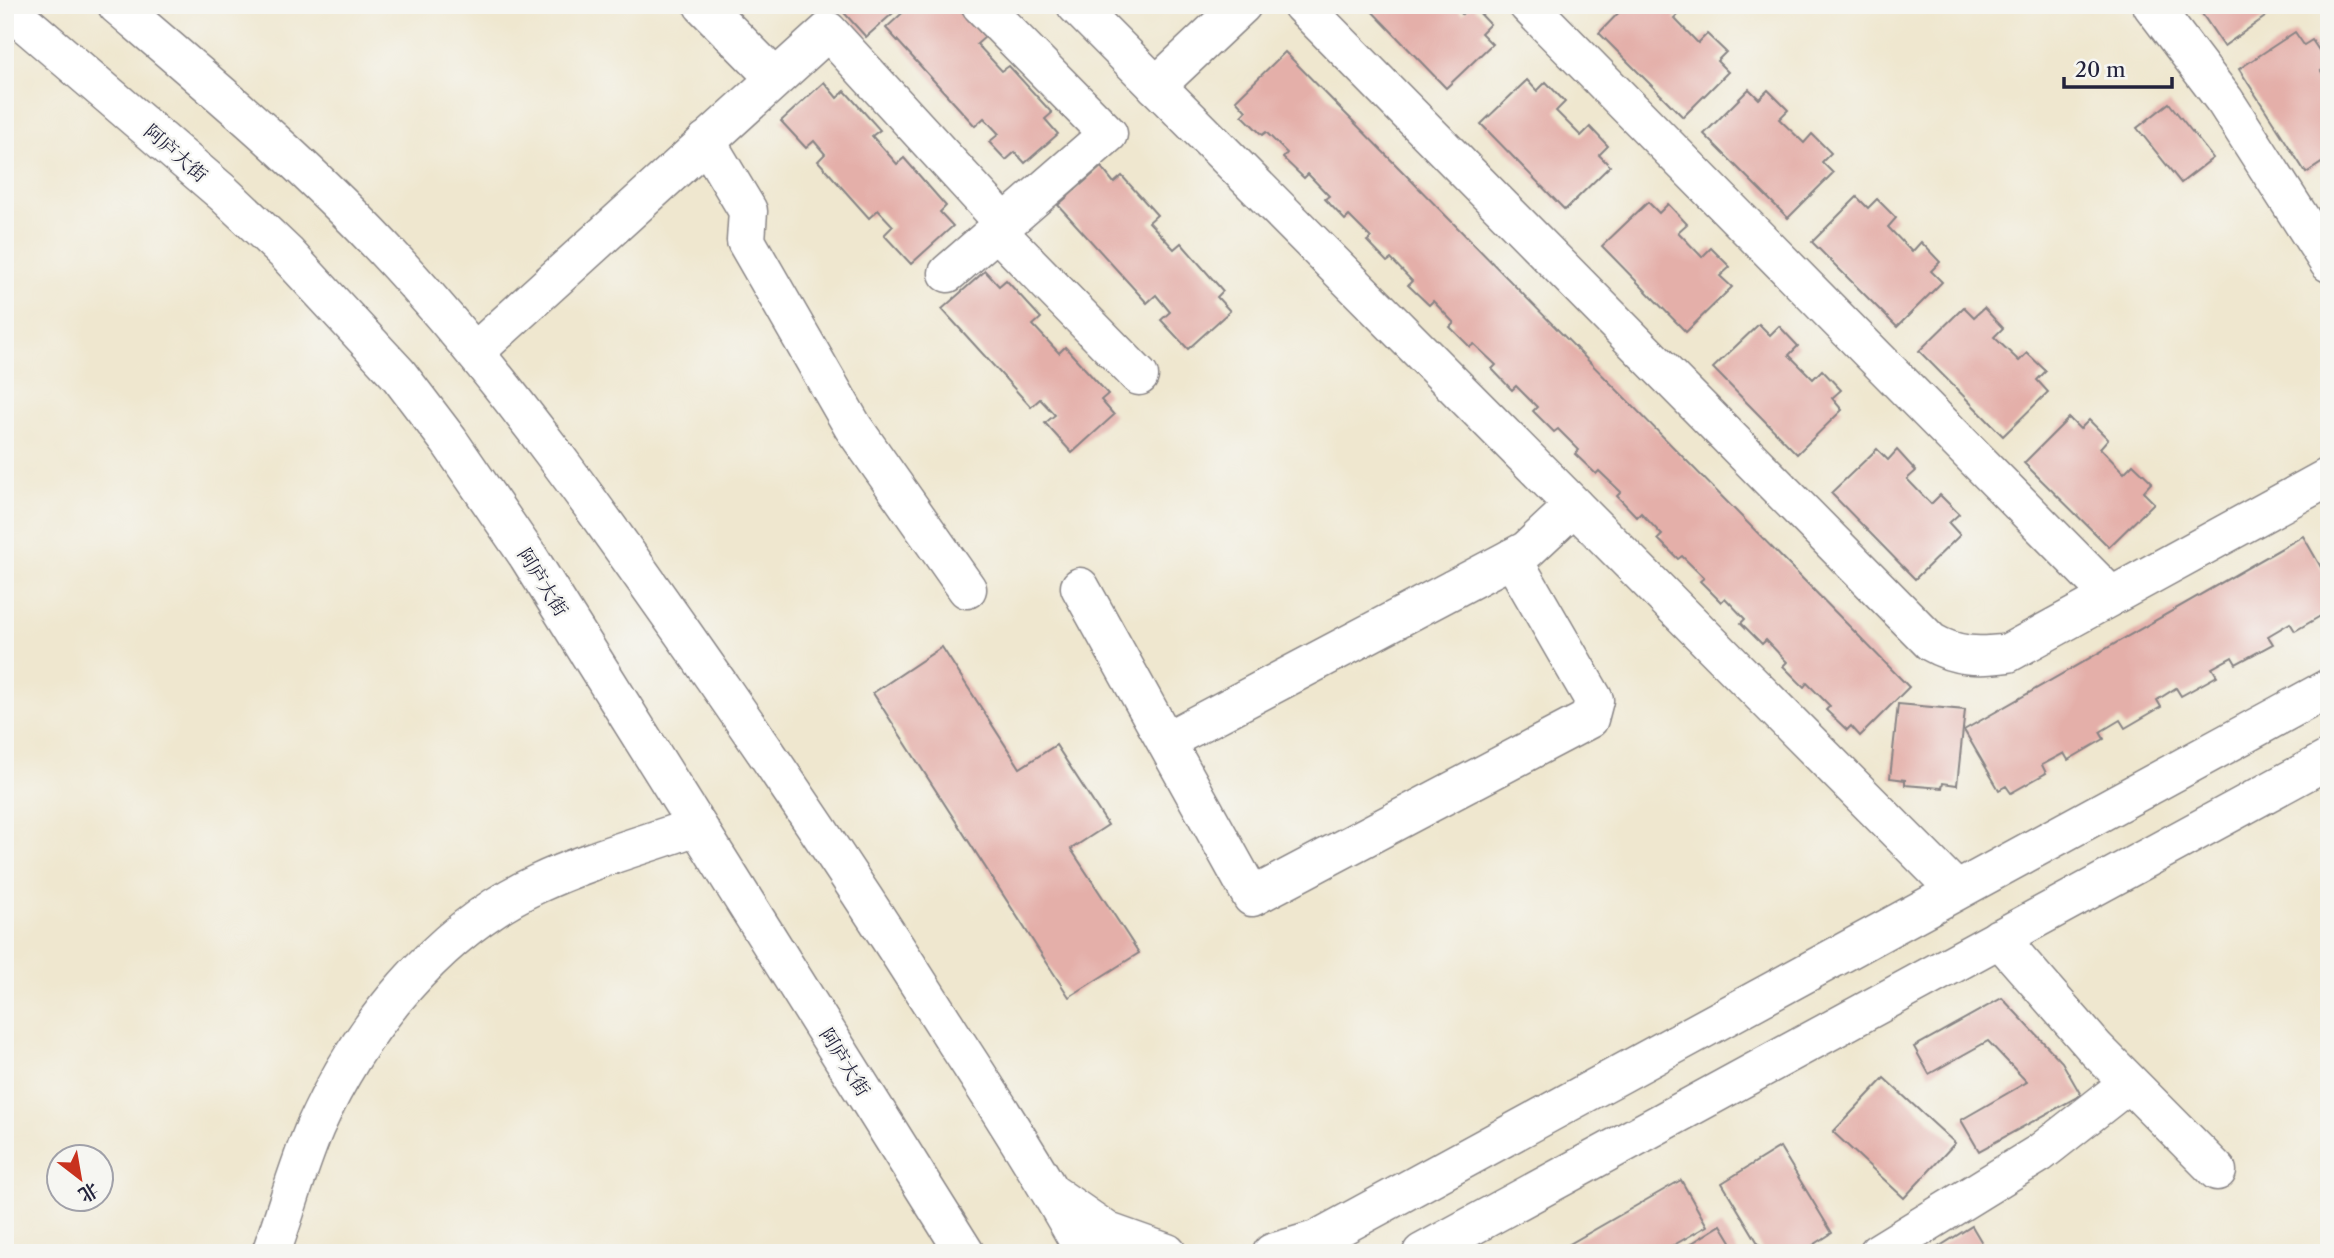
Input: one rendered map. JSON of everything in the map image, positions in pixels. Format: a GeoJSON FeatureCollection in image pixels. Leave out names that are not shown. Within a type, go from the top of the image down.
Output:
{"type":"FeatureCollection","features":[{"type":"Feature","properties":{"kind":"main road"},"geometry":{"type":"LineString","coordinates":[[117,5],[272,139],[338,201],[475,352],[646,581],[781,773],[874,912],[1053,1195],[1085,1253]]}},
{"type":"Feature","properties":{"kind":"main road"},"geometry":{"type":"LineString","coordinates":[[703,5],[775,78]]}},
{"type":"Feature","properties":{"kind":"main road"},"geometry":{"type":"LineString","coordinates":[[947,274],[1108,134],[981,5]]}},
{"type":"Feature","properties":{"kind":"main road"},"geometry":{"type":"LineString","coordinates":[[1076,5],[1956,890]]}},
{"type":"Feature","properties":{"kind":"main road"},"geometry":{"type":"LineString","coordinates":[[1156,86],[1242,5]]}},
{"type":"Feature","properties":{"kind":"main road"},"geometry":{"type":"LineString","coordinates":[[1302,5],[1931,642],[1945,650],[1977,658],[2008,653],[2329,477]]}},
{"type":"Feature","properties":{"kind":"main road"},"geometry":{"type":"LineString","coordinates":[[1528,5],[2111,596]]}},
{"type":"Feature","properties":{"kind":"main road"},"geometry":{"type":"LineString","coordinates":[[2152,5],[2225,101],[2329,263]]}},
{"type":"Feature","properties":{"kind":"main road","name":"阿庐大街"},"geometry":{"type":"LineString","coordinates":[[5,6],[223,193],[343,312],[398,374],[449,441],[528,556],[965,1253]]}},
{"type":"Feature","properties":{"kind":"main road"},"geometry":{"type":"LineString","coordinates":[[475,352],[828,31],[1001,227],[1139,376]]}},
{"type":"Feature","properties":{"kind":"main road"},"geometry":{"type":"LineString","coordinates":[[706,141],[748,211],[746,241],[853,426],[967,589]]}},
{"type":"Feature","properties":{"kind":"main road"},"geometry":{"type":"LineString","coordinates":[[1166,741],[1527,550],[1574,506]]}},
{"type":"Feature","properties":{"kind":"main road"},"geometry":{"type":"LineString","coordinates":[[1080,587],[1252,897],[1589,719],[1594,700],[1512,558]]}},
{"type":"Feature","properties":{"kind":"main road"},"geometry":{"type":"LineString","coordinates":[[1272,1253],[1316,1240],[2329,688]]}},
{"type":"Feature","properties":{"kind":"main road"},"geometry":{"type":"LineString","coordinates":[[1422,1253],[2329,759]]}},
{"type":"Feature","properties":{"kind":"main road"},"geometry":{"type":"LineString","coordinates":[[271,1253],[322,1115],[354,1054],[398,995],[423,968],[457,936],[536,884],[697,826]]}},
{"type":"Feature","properties":{"kind":"main road"},"geometry":{"type":"LineString","coordinates":[[1999,938],[2095,1049],[2217,1171]]}},
{"type":"Feature","properties":{"kind":"main road"},"geometry":{"type":"LineString","coordinates":[[1878,1253],[2040,1153],[2129,1083]]}},
{"type":"Feature","properties":{"kind":"main road"},"geometry":{"type":"LineString","coordinates":[[1053,1195],[1108,1232],[1167,1253]]}},
{"type":"Feature","properties":{"kind":"building"},"geometry":{"type":"Polygon","coordinates":[[[837,5],[902,5],[866,37],[837,5]]]}},
{"type":"Feature","properties":{"kind":"building"},"geometry":{"type":"Polygon","coordinates":[[[911,5],[956,5],[985,37],[977,44],[1002,71],[1009,66],[1052,113],[1045,119],[1058,134],[1025,163],[1015,152],[1006,160],[989,142],[999,134],[984,118],[975,126],[886,28],[911,5]]]}},
{"type":"Feature","properties":{"kind":"building"},"geometry":{"type":"Polygon","coordinates":[[[1366,5],[1454,5],[1462,14],[1472,5],[1490,24],[1481,33],[1492,44],[1446,88],[1366,5]]]}},
{"type":"Feature","properties":{"kind":"building"},"geometry":{"type":"Polygon","coordinates":[[[1626,5],[1679,5],[1683,9],[1674,18],[1698,43],[1707,34],[1726,52],[1717,61],[1728,72],[1683,117],[1599,33],[1626,5]]]}},
{"type":"Feature","properties":{"kind":"building"},"geometry":{"type":"Polygon","coordinates":[[[2196,5],[2278,5],[2279,7],[2224,46],[2196,5]]]}},
{"type":"Feature","properties":{"kind":"building"},"geometry":{"type":"Polygon","coordinates":[[[2295,32],[2304,45],[2312,40],[2329,65],[2321,71],[2329,83],[2329,158],[2306,173],[2239,69],[2295,32]]]}},
{"type":"Feature","properties":{"kind":"building"},"geometry":{"type":"Polygon","coordinates":[[[1285,52],[1909,687],[1860,736],[1851,726],[1847,730],[1826,710],[1830,706],[1807,683],[1804,687],[1783,666],[1787,662],[1766,640],[1762,644],[1741,623],[1745,619],[1725,598],[1721,602],[1700,581],[1704,578],[1682,556],[1678,559],[1658,539],[1662,535],[1641,513],[1637,517],[1617,496],[1621,492],[1599,471],[1596,474],[1575,454],[1579,450],[1558,429],[1554,432],[1533,411],[1537,407],[1516,386],[1512,390],[1492,369],[1496,365],[1474,344],[1470,347],[1450,327],[1454,323],[1433,301],[1429,305],[1408,285],[1412,281],[1391,259],[1387,262],[1367,241],[1371,238],[1349,216],[1345,220],[1325,199],[1329,196],[1308,174],[1304,178],[1283,158],[1287,153],[1266,132],[1262,135],[1242,115],[1246,111],[1236,100],[1285,52]]]}},
{"type":"Feature","properties":{"kind":"building"},"geometry":{"type":"Polygon","coordinates":[[[1527,80],[1537,91],[1546,82],[1565,102],[1556,111],[1581,136],[1590,127],[1608,146],[1599,155],[1610,166],[1565,210],[1481,124],[1527,80]]]}},
{"type":"Feature","properties":{"kind":"building"},"geometry":{"type":"Polygon","coordinates":[[[824,82],[837,98],[845,91],[880,130],[872,136],[897,164],[904,158],[946,206],[940,212],[953,226],[911,264],[884,235],[893,226],[878,210],[869,218],[818,161],[825,154],[814,141],[806,148],[781,121],[824,82]]]}},
{"type":"Feature","properties":{"kind":"building"},"geometry":{"type":"Polygon","coordinates":[[[1749,89],[1759,99],[1768,90],[1788,110],[1779,119],[1804,143],[1812,134],[1831,153],[1822,162],[1833,173],[1788,218],[1704,134],[1749,89]]]}},
{"type":"Feature","properties":{"kind":"building"},"geometry":{"type":"Polygon","coordinates":[[[2169,103],[2213,158],[2181,183],[2137,128],[2169,103]]]}},
{"type":"Feature","properties":{"kind":"building"},"geometry":{"type":"Polygon","coordinates":[[[1101,167],[1114,183],[1122,176],[1157,215],[1149,222],[1174,249],[1181,243],[1223,291],[1217,297],[1230,311],[1188,349],[1161,320],[1170,312],[1156,295],[1147,303],[1058,205],[1101,167]]]}},
{"type":"Feature","properties":{"kind":"building"},"geometry":{"type":"Polygon","coordinates":[[[1857,197],[1868,208],[1877,199],[1896,218],[1888,227],[1912,252],[1921,242],[1940,262],[1931,271],[1942,282],[1897,327],[1812,242],[1857,197]]]}},
{"type":"Feature","properties":{"kind":"building"},"geometry":{"type":"Polygon","coordinates":[[[1648,202],[1659,213],[1668,204],[1687,224],[1678,232],[1702,257],[1711,248],[1730,267],[1720,276],[1732,287],[1686,332],[1602,246],[1648,202]]]}},
{"type":"Feature","properties":{"kind":"building"},"geometry":{"type":"Polygon","coordinates":[[[985,271],[999,286],[1006,280],[1041,318],[1033,325],[1059,353],[1065,347],[1108,394],[1101,400],[1114,415],[1072,453],[1045,423],[1055,415],[1040,399],[1031,407],[942,309],[985,271]]]}},
{"type":"Feature","properties":{"kind":"building"},"geometry":{"type":"Polygon","coordinates":[[[1964,307],[1974,317],[1984,308],[2003,328],[1994,337],[2019,361],[2027,353],[2046,371],[2037,380],[2048,392],[2003,436],[1919,351],[1964,307]]]}},
{"type":"Feature","properties":{"kind":"building"},"geometry":{"type":"Polygon","coordinates":[[[1759,324],[1770,335],[1779,326],[1798,346],[1789,355],[1813,379],[1822,370],[1841,390],[1832,398],[1842,410],[1797,454],[1713,368],[1759,324]]]}},
{"type":"Feature","properties":{"kind":"building"},"geometry":{"type":"Polygon","coordinates":[[[2069,418],[2080,429],[2089,420],[2108,439],[2100,448],[2124,473],[2133,464],[2152,482],[2143,492],[2154,503],[2109,547],[2024,463],[2069,418]]]}},
{"type":"Feature","properties":{"kind":"building"},"geometry":{"type":"Polygon","coordinates":[[[1877,449],[1888,460],[1897,450],[1916,471],[1907,479],[1931,504],[1940,495],[1959,514],[1949,523],[1960,535],[1915,579],[1831,493],[1877,449]]]}},
{"type":"Feature","properties":{"kind":"building"},"geometry":{"type":"Polygon","coordinates":[[[2303,536],[2329,581],[2329,611],[2295,631],[2290,623],[2268,636],[2273,644],[2236,664],[2232,657],[2212,668],[2217,676],[2181,696],[2176,688],[2157,700],[2161,707],[2125,728],[2120,720],[2100,732],[2104,739],[2068,760],[2064,753],[2042,765],[2046,773],[2011,793],[2006,786],[1999,790],[1964,730],[2303,536]]]}},
{"type":"Feature","properties":{"kind":"building"},"geometry":{"type":"Polygon","coordinates":[[[942,647],[1020,768],[1056,745],[1108,825],[1071,849],[1139,953],[1069,997],[873,693],[942,647]]]}},
{"type":"Feature","properties":{"kind":"building"},"geometry":{"type":"Polygon","coordinates":[[[1898,704],[1965,710],[1957,785],[1943,783],[1942,788],[1905,785],[1905,780],[1890,778],[1898,704]]]}},
{"type":"Feature","properties":{"kind":"building"},"geometry":{"type":"Polygon","coordinates":[[[2002,998],[2062,1062],[2081,1095],[1979,1151],[1961,1120],[2027,1082],[1988,1041],[1929,1074],[1914,1047],[2002,998]]]}},
{"type":"Feature","properties":{"kind":"building"},"geometry":{"type":"Polygon","coordinates":[[[1884,1078],[1955,1143],[1904,1198],[1833,1132],[1884,1078]]]}},
{"type":"Feature","properties":{"kind":"building"},"geometry":{"type":"Polygon","coordinates":[[[1780,1147],[1832,1233],[1801,1253],[1764,1253],[1722,1183],[1780,1147]]]}},
{"type":"Feature","properties":{"kind":"building"},"geometry":{"type":"Polygon","coordinates":[[[1681,1180],[1707,1226],[1660,1253],[1554,1253],[1681,1180]]]}},
{"type":"Feature","properties":{"kind":"building"},"geometry":{"type":"Polygon","coordinates":[[[1721,1225],[1738,1253],[1676,1253],[1721,1225]]]}},
{"type":"Feature","properties":{"kind":"building"},"geometry":{"type":"Polygon","coordinates":[[[1972,1226],[1988,1253],[1929,1253],[1972,1226]]]}}]}
